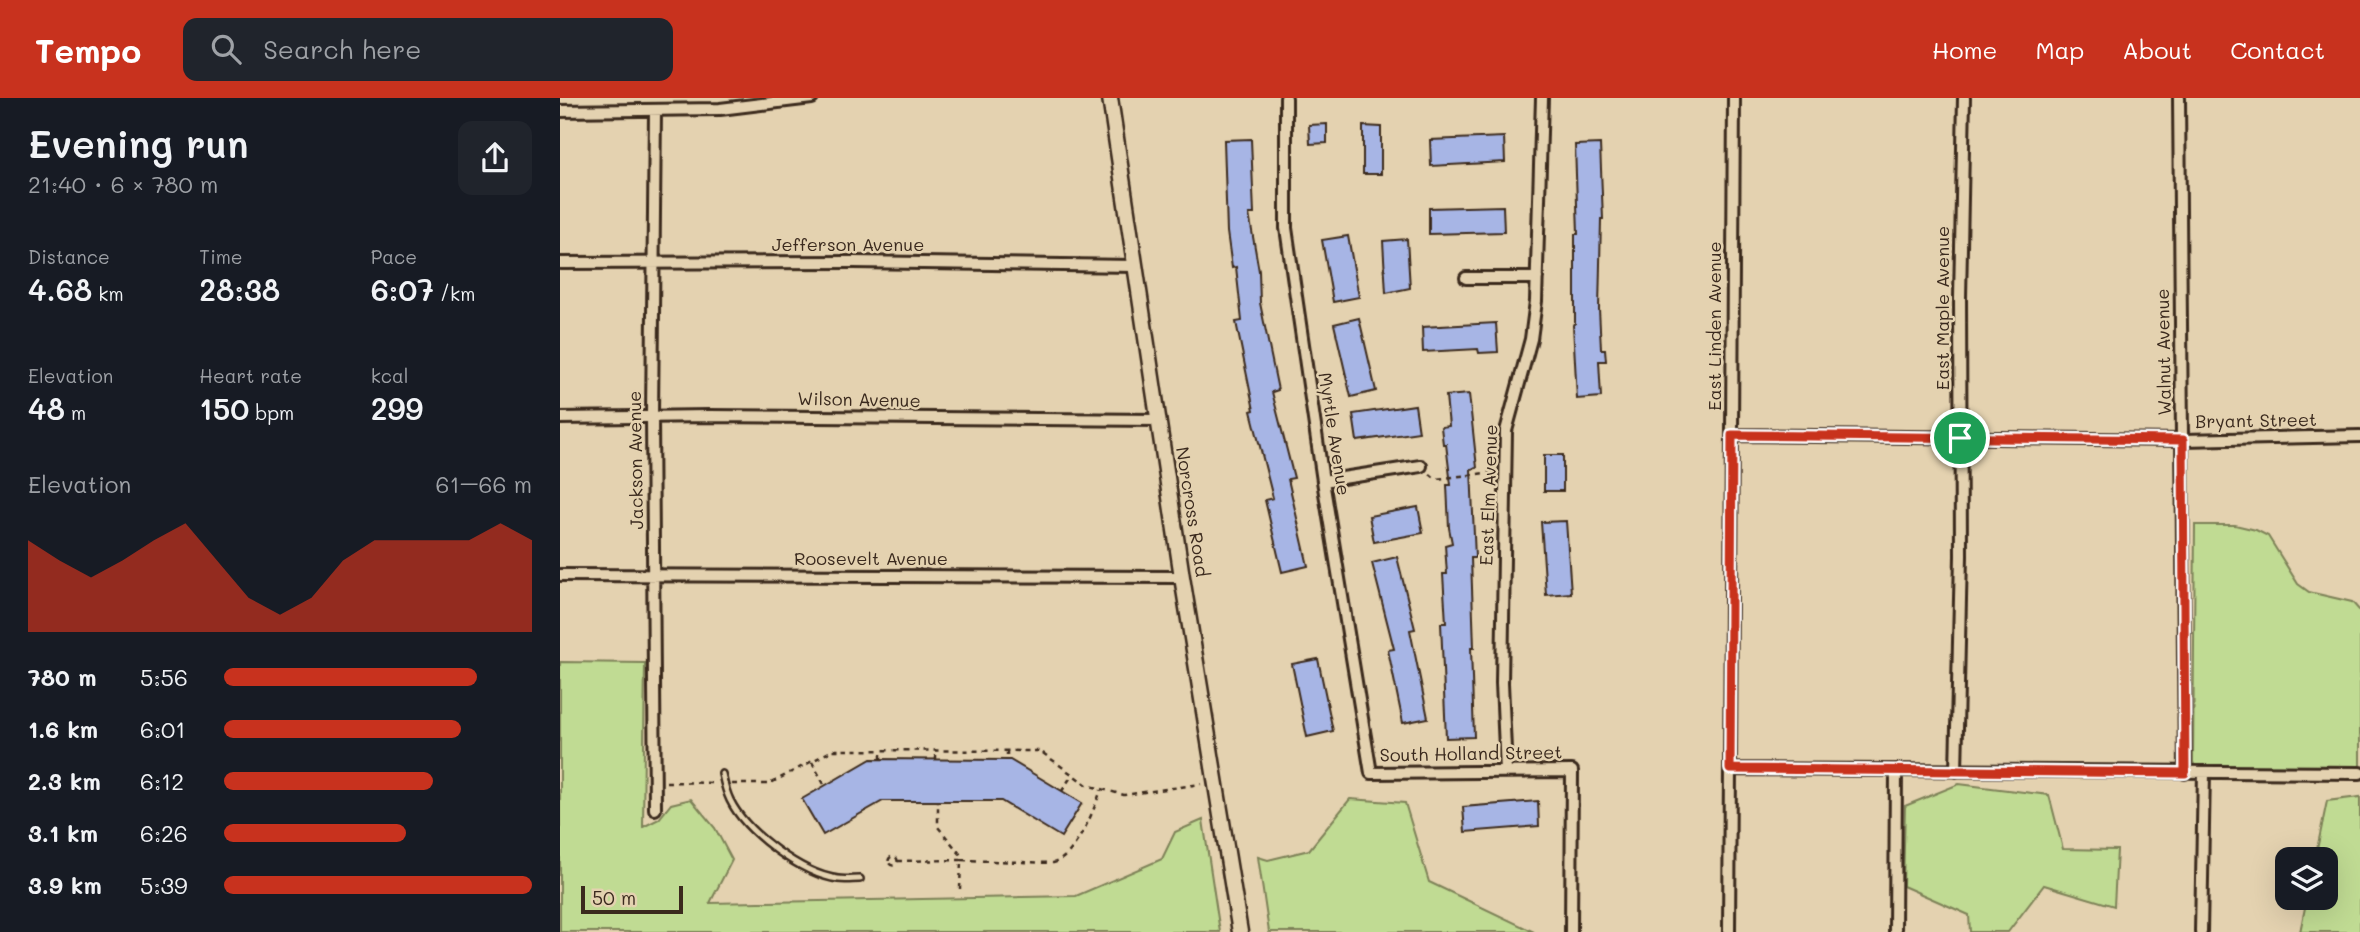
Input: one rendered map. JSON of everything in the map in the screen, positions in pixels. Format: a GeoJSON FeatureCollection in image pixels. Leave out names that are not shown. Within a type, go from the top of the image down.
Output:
{"type":"FeatureCollection","features":[{"type":"Feature","properties":{"kind":"street"},"geometry":{"type":"LineString","coordinates":[[560,111],[720,110],[812,98]]}},
{"type":"Feature","properties":{"kind":"street","name":"Norcross Road"},"geometry":{"type":"LineString","coordinates":[[1110,98],[1182,578],[1240,932]]}},
{"type":"Feature","properties":{"kind":"street","name":"Myrtle Avenue"},"geometry":{"type":"LineString","coordinates":[[1286,98],[1286,228],[1323,481],[1371,773]]}},
{"type":"Feature","properties":{"kind":"street","name":"East Elm Avenue"},"geometry":{"type":"LineString","coordinates":[[1507,771],[1502,683],[1506,431],[1531,339],[1537,278],[1542,98]]}},
{"type":"Feature","properties":{"kind":"street","name":"East Linden Avenue"},"geometry":{"type":"LineString","coordinates":[[1729,932],[1734,98]]}},
{"type":"Feature","properties":{"kind":"street","name":"East Maple Avenue"},"geometry":{"type":"LineString","coordinates":[[1955,771],[1961,556],[1960,298],[1964,98]]}},
{"type":"Feature","properties":{"kind":"street","name":"Walnut Avenue"},"geometry":{"type":"LineString","coordinates":[[2179,98],[2185,773]]}},
{"type":"Feature","properties":{"kind":"street","name":"Jackson Avenue"},"geometry":{"type":"LineString","coordinates":[[654,111],[652,416],[655,809]]}},
{"type":"Feature","properties":{"kind":"street","name":"Jefferson Avenue"},"geometry":{"type":"LineString","coordinates":[[560,263],[854,262],[1135,266]]}},
{"type":"Feature","properties":{"kind":"street"},"geometry":{"type":"LineString","coordinates":[[1466,278],[1537,278]]}},
{"type":"Feature","properties":{"kind":"street","name":"Wilson Avenue"},"geometry":{"type":"LineString","coordinates":[[560,418],[652,416],[1158,420]]}},
{"type":"Feature","properties":{"kind":"street","name":"Bryant Street"},"geometry":{"type":"LineString","coordinates":[[1732,435],[2183,440],[2360,436]]}},
{"type":"Feature","properties":{"kind":"street"},"geometry":{"type":"LineString","coordinates":[[1323,481],[1421,466]]}},
{"type":"Feature","properties":{"kind":"street","name":"Roosevelt Avenue"},"geometry":{"type":"LineString","coordinates":[[560,575],[1182,578]]}},
{"type":"Feature","properties":{"kind":"street"},"geometry":{"type":"LineString","coordinates":[[1730,769],[2360,774]]}},
{"type":"Feature","properties":{"kind":"street"},"geometry":{"type":"LineString","coordinates":[[1895,932],[1896,770]]}},
{"type":"Feature","properties":{"kind":"street","name":"South Holland Street"},"geometry":{"type":"LineString","coordinates":[[1371,773],[1572,771],[1571,932]]}},
{"type":"Feature","properties":{"kind":"street"},"geometry":{"type":"LineString","coordinates":[[2201,932],[2203,772]]}},
{"type":"Feature","properties":{"kind":"lane"},"geometry":{"type":"LineString","coordinates":[[722,774],[730,802],[743,821],[768,844],[815,872],[838,879],[860,879]]}},
{"type":"Feature","properties":{"kind":"path"},"geometry":{"type":"LineString","coordinates":[[1421,466],[1436,479],[1504,471]]}},
{"type":"Feature","properties":{"kind":"path"},"geometry":{"type":"LineString","coordinates":[[666,782],[769,784],[833,750],[1007,750],[1040,751],[1087,785],[1124,795],[1204,783]]}},
{"type":"Feature","properties":{"kind":"path"},"geometry":{"type":"LineString","coordinates":[[881,750],[881,759]]}},
{"type":"Feature","properties":{"kind":"path"},"geometry":{"type":"LineString","coordinates":[[936,750],[936,760]]}},
{"type":"Feature","properties":{"kind":"path"},"geometry":{"type":"LineString","coordinates":[[1007,750],[1007,760]]}},
{"type":"Feature","properties":{"kind":"path"},"geometry":{"type":"LineString","coordinates":[[812,762],[825,786]]}},
{"type":"Feature","properties":{"kind":"path"},"geometry":{"type":"LineString","coordinates":[[1062,791],[1072,775]]}},
{"type":"Feature","properties":{"kind":"path"},"geometry":{"type":"LineString","coordinates":[[897,861],[1056,863],[1064,857],[1083,831],[1101,790]]}},
{"type":"Feature","properties":{"kind":"path"},"geometry":{"type":"LineString","coordinates":[[938,801],[938,827],[961,855],[960,889]]}},
{"type":"Feature","properties":{"kind":"green space"},"geometry":{"type":"Polygon","coordinates":[[[2195,525],[2235,525],[2268,536],[2298,584],[2309,592],[2352,602],[2360,611],[2360,770],[2196,769],[2193,762],[2195,525]]]}},
{"type":"Feature","properties":{"kind":"green space"},"geometry":{"type":"Polygon","coordinates":[[[560,662],[645,663],[643,827],[659,819],[671,804],[691,799],[715,828],[732,860],[710,903],[1076,896],[1162,859],[1175,832],[1203,820],[1220,932],[560,932],[560,662]]]}},
{"type":"Feature","properties":{"kind":"green space"},"geometry":{"type":"Polygon","coordinates":[[[1959,784],[2049,795],[2063,849],[2117,850],[2114,906],[2044,885],[2008,932],[1970,932],[1969,915],[1903,886],[1905,806],[1959,784]]]}},
{"type":"Feature","properties":{"kind":"green space"},"geometry":{"type":"Polygon","coordinates":[[[2360,797],[2360,932],[2300,932],[2305,910],[2338,910],[2338,847],[2317,847],[2327,801],[2360,797]]]}},
{"type":"Feature","properties":{"kind":"green space"},"geometry":{"type":"Polygon","coordinates":[[[1350,799],[1405,803],[1429,882],[1534,932],[1269,932],[1258,857],[1268,860],[1309,850],[1350,799]]]}},
{"type":"Feature","properties":{"kind":"building"},"geometry":{"type":"Polygon","coordinates":[[[1327,124],[1327,143],[1310,144],[1309,125],[1327,124]]]}},
{"type":"Feature","properties":{"kind":"building"},"geometry":{"type":"Polygon","coordinates":[[[1363,126],[1381,127],[1381,174],[1363,174],[1363,126]]]}},
{"type":"Feature","properties":{"kind":"building"},"geometry":{"type":"Polygon","coordinates":[[[1504,137],[1505,162],[1431,166],[1430,140],[1504,137]]]}},
{"type":"Feature","properties":{"kind":"building"},"geometry":{"type":"Polygon","coordinates":[[[1251,139],[1254,214],[1249,214],[1259,271],[1260,303],[1278,390],[1272,392],[1294,478],[1288,479],[1308,566],[1282,572],[1265,500],[1273,498],[1251,411],[1254,410],[1236,322],[1242,321],[1236,267],[1232,268],[1227,232],[1224,140],[1251,139]]]}},
{"type":"Feature","properties":{"kind":"building"},"geometry":{"type":"Polygon","coordinates":[[[1600,144],[1603,219],[1599,309],[1601,349],[1605,349],[1606,361],[1599,361],[1601,397],[1577,399],[1573,325],[1575,234],[1578,234],[1575,145],[1600,144]]]}},
{"type":"Feature","properties":{"kind":"building"},"geometry":{"type":"Polygon","coordinates":[[[1503,206],[1504,232],[1429,234],[1429,208],[1503,206]]]}},
{"type":"Feature","properties":{"kind":"building"},"geometry":{"type":"Polygon","coordinates":[[[1348,236],[1359,297],[1333,302],[1322,240],[1348,236]]]}},
{"type":"Feature","properties":{"kind":"building"},"geometry":{"type":"Polygon","coordinates":[[[1407,239],[1410,288],[1386,293],[1383,241],[1407,239]]]}},
{"type":"Feature","properties":{"kind":"building"},"geometry":{"type":"Polygon","coordinates":[[[1359,318],[1376,391],[1351,397],[1334,324],[1359,318]]]}},
{"type":"Feature","properties":{"kind":"building"},"geometry":{"type":"Polygon","coordinates":[[[1496,323],[1498,352],[1479,353],[1478,349],[1423,352],[1422,327],[1496,323]]]}},
{"type":"Feature","properties":{"kind":"building"},"geometry":{"type":"Polygon","coordinates":[[[1469,394],[1477,468],[1471,469],[1475,558],[1471,558],[1474,737],[1446,738],[1441,623],[1446,623],[1443,574],[1447,574],[1445,545],[1452,543],[1447,485],[1451,485],[1441,427],[1449,426],[1446,396],[1469,394]]]}},
{"type":"Feature","properties":{"kind":"building"},"geometry":{"type":"Polygon","coordinates":[[[1415,405],[1419,432],[1357,441],[1353,414],[1415,405]]]}},
{"type":"Feature","properties":{"kind":"building"},"geometry":{"type":"Polygon","coordinates":[[[1544,455],[1563,455],[1563,491],[1544,491],[1544,455]]]}},
{"type":"Feature","properties":{"kind":"building"},"geometry":{"type":"Polygon","coordinates":[[[1418,507],[1423,533],[1374,542],[1369,516],[1418,507]]]}},
{"type":"Feature","properties":{"kind":"building"},"geometry":{"type":"Polygon","coordinates":[[[1566,521],[1571,593],[1546,595],[1541,522],[1566,521]]]}},
{"type":"Feature","properties":{"kind":"building"},"geometry":{"type":"Polygon","coordinates":[[[1397,557],[1415,629],[1410,630],[1428,718],[1403,723],[1388,650],[1394,649],[1372,563],[1397,557]]]}},
{"type":"Feature","properties":{"kind":"building"},"geometry":{"type":"Polygon","coordinates":[[[1318,659],[1333,731],[1307,737],[1292,664],[1318,659]]]}},
{"type":"Feature","properties":{"kind":"building"},"geometry":{"type":"Polygon","coordinates":[[[871,759],[1010,760],[1082,803],[1061,837],[1001,801],[883,801],[823,835],[802,799],[871,759]]]}},
{"type":"Feature","properties":{"kind":"building"},"geometry":{"type":"Polygon","coordinates":[[[1538,801],[1539,826],[1465,832],[1463,807],[1538,801]]]}},
{"type":"Feature","properties":{"kind":"route"},"geometry":{"type":"LineString","coordinates":[[1732,435],[1960,438],[2183,440],[2185,773],[1730,769],[1732,435]]}}]}
